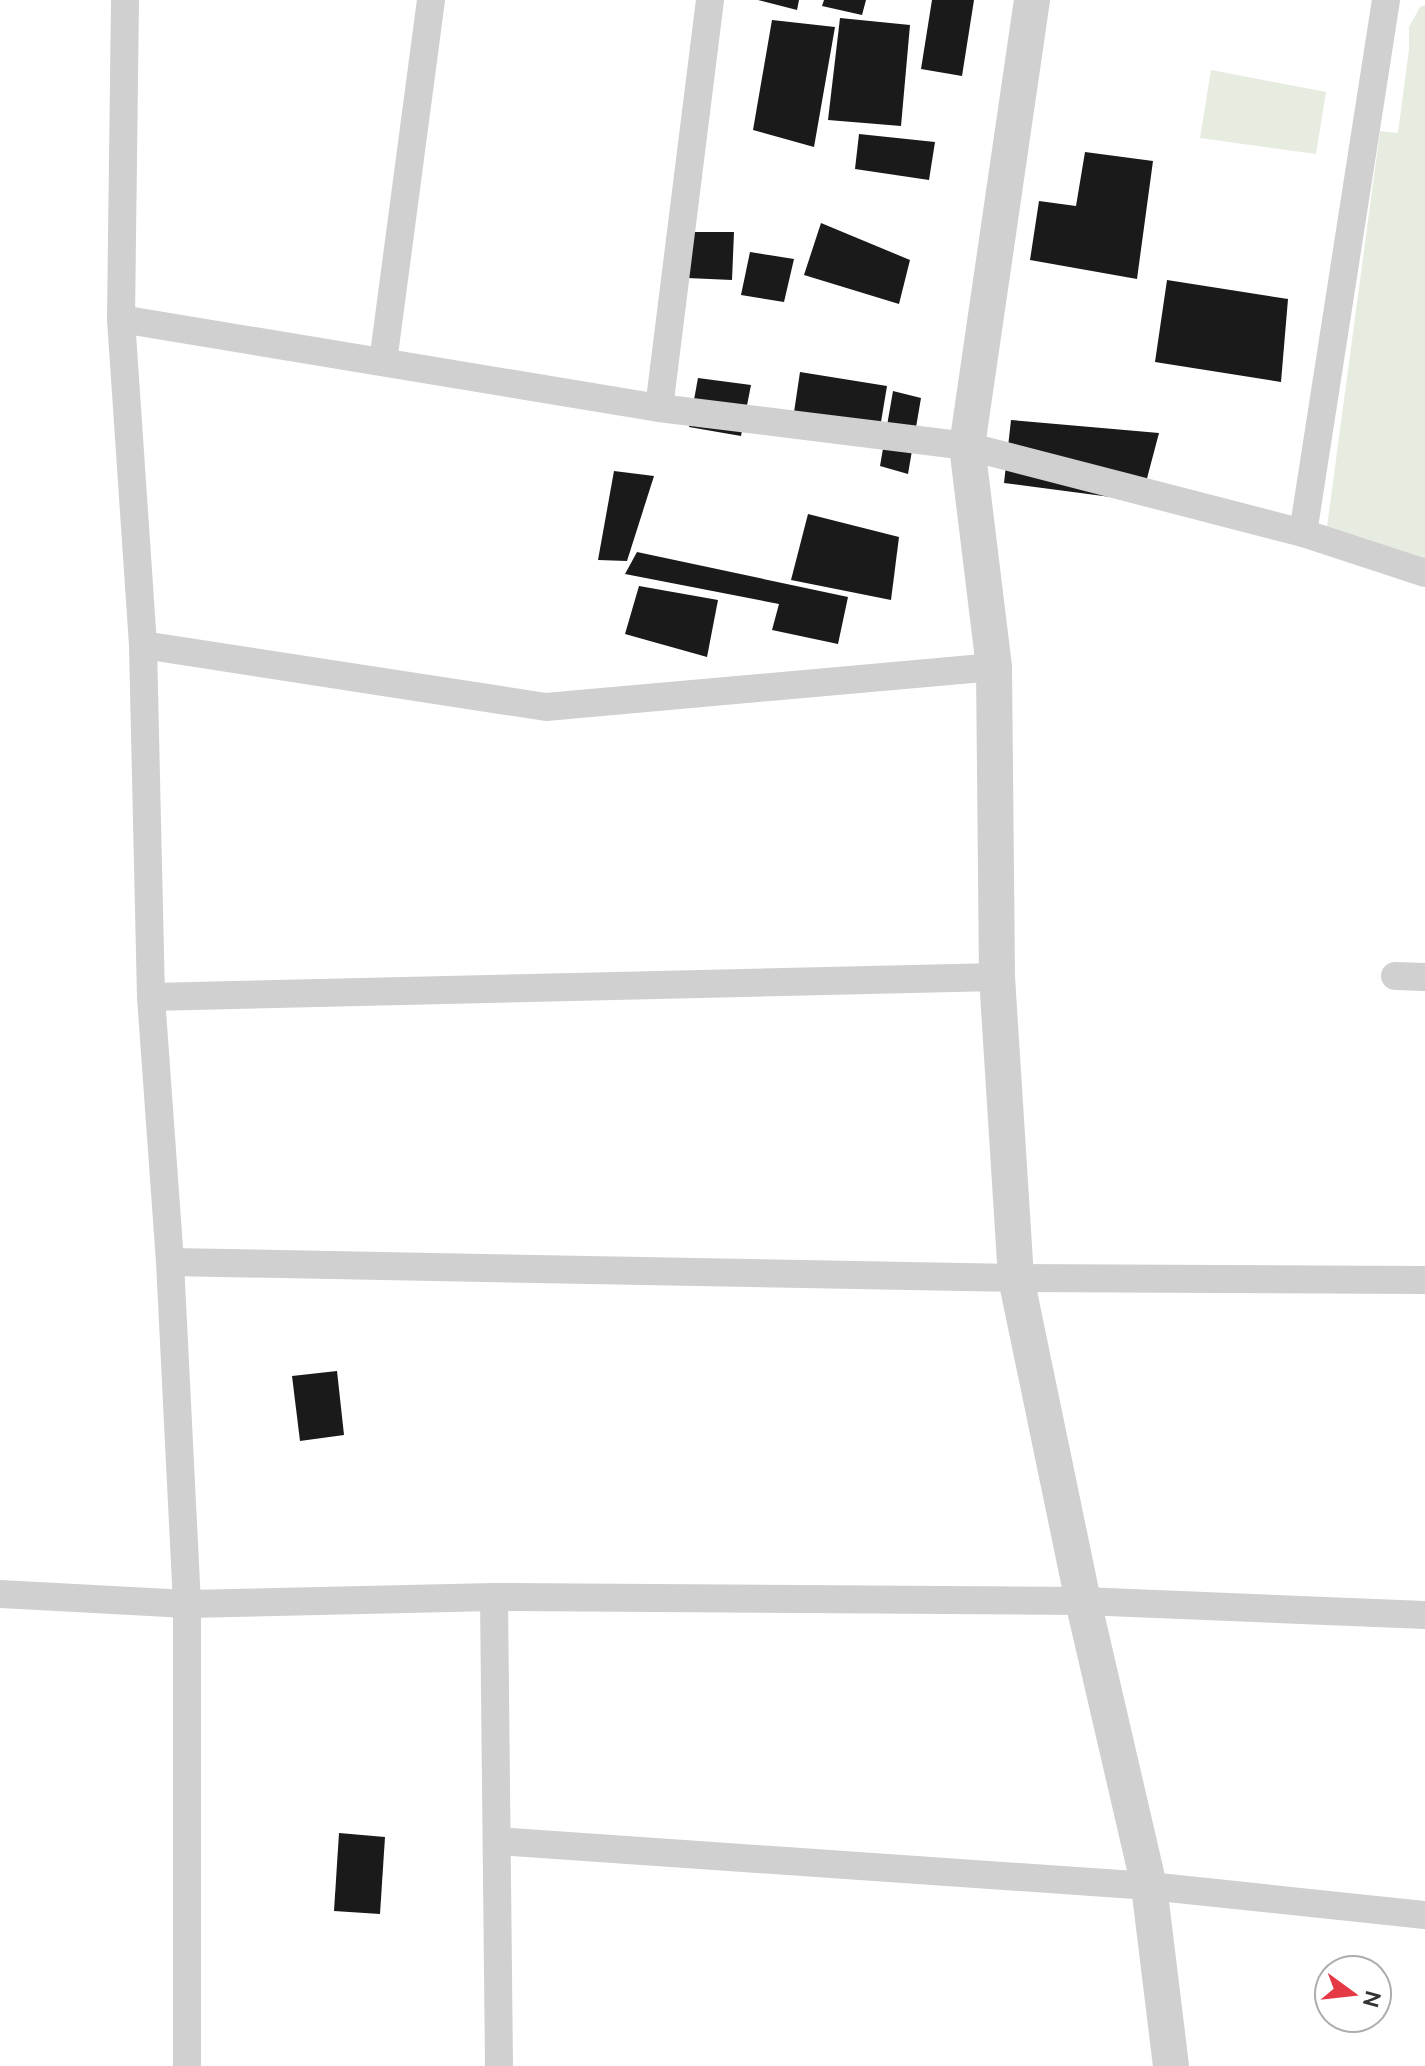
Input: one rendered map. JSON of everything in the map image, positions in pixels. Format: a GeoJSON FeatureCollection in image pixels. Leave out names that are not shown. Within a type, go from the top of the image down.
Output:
{"type":"FeatureCollection","features":[{"type":"Feature","properties":{"kind":"street"},"geometry":{"type":"LineString","coordinates":[[125,0],[121,319],[143,645],[151,997],[170,1262],[187,1604],[187,2066]]}},
{"type":"Feature","properties":{"kind":"street"},"geometry":{"type":"LineString","coordinates":[[383,362],[431,0]]}},
{"type":"Feature","properties":{"kind":"street"},"geometry":{"type":"LineString","coordinates":[[659,408],[710,0]]}},
{"type":"Feature","properties":{"kind":"street"},"geometry":{"type":"LineString","coordinates":[[1032,0],[967,446],[994,667],[997,977],[1016,1278],[1083,1601],[1149,1886],[1171,2066]]}},
{"type":"Feature","properties":{"kind":"street"},"geometry":{"type":"LineString","coordinates":[[1303,533],[1386,0]]}},
{"type":"Feature","properties":{"kind":"street"},"geometry":{"type":"LineString","coordinates":[[121,319],[659,408],[967,446],[1303,533],[1425,573]]}},
{"type":"Feature","properties":{"kind":"street"},"geometry":{"type":"LineString","coordinates":[[143,645],[546,707],[994,667]]}},
{"type":"Feature","properties":{"kind":"street"},"geometry":{"type":"LineString","coordinates":[[1395,976],[1425,977]]}},
{"type":"Feature","properties":{"kind":"street"},"geometry":{"type":"LineString","coordinates":[[151,997],[997,977]]}},
{"type":"Feature","properties":{"kind":"street"},"geometry":{"type":"LineString","coordinates":[[170,1262],[1016,1278],[1425,1280]]}},
{"type":"Feature","properties":{"kind":"street"},"geometry":{"type":"LineString","coordinates":[[0,1594],[187,1604],[494,1597],[1083,1601],[1425,1615]]}},
{"type":"Feature","properties":{"kind":"street"},"geometry":{"type":"LineString","coordinates":[[494,1597],[499,2066]]}},
{"type":"Feature","properties":{"kind":"street"},"geometry":{"type":"LineString","coordinates":[[497,1841],[1149,1886],[1425,1915]]}},
{"type":"Feature","properties":{"kind":"shaded area"},"geometry":{"type":"Polygon","coordinates":[[[1425,5],[1425,567],[1325,542],[1380,131],[1398,133],[1409,27],[1420,7],[1425,5]]]}},
{"type":"Feature","properties":{"kind":"shaded area"},"geometry":{"type":"Polygon","coordinates":[[[1211,70],[1326,92],[1316,154],[1200,138],[1211,70]]]}},
{"type":"Feature","properties":{"kind":"building"},"geometry":{"type":"Polygon","coordinates":[[[758,0],[799,0],[797,10],[758,0]]]}},
{"type":"Feature","properties":{"kind":"building"},"geometry":{"type":"Polygon","coordinates":[[[824,0],[866,0],[862,15],[822,6],[824,0]]]}},
{"type":"Feature","properties":{"kind":"building"},"geometry":{"type":"Polygon","coordinates":[[[932,0],[974,0],[962,76],[921,69],[932,0]]]}},
{"type":"Feature","properties":{"kind":"building"},"geometry":{"type":"Polygon","coordinates":[[[840,18],[910,25],[901,126],[828,120],[840,18]]]}},
{"type":"Feature","properties":{"kind":"building"},"geometry":{"type":"Polygon","coordinates":[[[772,20],[835,27],[814,147],[753,130],[772,20]]]}},
{"type":"Feature","properties":{"kind":"building"},"geometry":{"type":"Polygon","coordinates":[[[859,134],[935,142],[929,180],[855,169],[859,134]]]}},
{"type":"Feature","properties":{"kind":"building"},"geometry":{"type":"Polygon","coordinates":[[[1085,152],[1153,161],[1137,279],[1030,260],[1039,201],[1076,206],[1085,152]]]}},
{"type":"Feature","properties":{"kind":"building"},"geometry":{"type":"Polygon","coordinates":[[[821,223],[910,260],[899,304],[804,275],[821,223]]]}},
{"type":"Feature","properties":{"kind":"building"},"geometry":{"type":"Polygon","coordinates":[[[693,232],[734,232],[732,280],[687,278],[693,232]]]}},
{"type":"Feature","properties":{"kind":"building"},"geometry":{"type":"Polygon","coordinates":[[[750,252],[794,259],[784,302],[741,295],[750,252]]]}},
{"type":"Feature","properties":{"kind":"building"},"geometry":{"type":"Polygon","coordinates":[[[1167,280],[1288,299],[1281,382],[1155,362],[1167,280]]]}},
{"type":"Feature","properties":{"kind":"building"},"geometry":{"type":"Polygon","coordinates":[[[800,372],[887,386],[879,434],[793,419],[800,372]]]}},
{"type":"Feature","properties":{"kind":"building"},"geometry":{"type":"Polygon","coordinates":[[[698,378],[751,385],[741,436],[689,427],[698,378]]]}},
{"type":"Feature","properties":{"kind":"building"},"geometry":{"type":"Polygon","coordinates":[[[893,391],[921,398],[908,474],[880,466],[893,391]]]}},
{"type":"Feature","properties":{"kind":"building"},"geometry":{"type":"Polygon","coordinates":[[[1011,420],[1159,433],[1141,501],[1004,483],[1011,420]]]}},
{"type":"Feature","properties":{"kind":"building"},"geometry":{"type":"Polygon","coordinates":[[[614,471],[654,476],[627,561],[598,560],[614,471]]]}},
{"type":"Feature","properties":{"kind":"building"},"geometry":{"type":"Polygon","coordinates":[[[808,514],[899,537],[891,600],[791,580],[808,514]]]}},
{"type":"Feature","properties":{"kind":"building"},"geometry":{"type":"Polygon","coordinates":[[[637,552],[848,597],[838,644],[772,630],[779,604],[625,574],[637,552]]]}},
{"type":"Feature","properties":{"kind":"building"},"geometry":{"type":"Polygon","coordinates":[[[639,586],[718,600],[707,657],[625,634],[639,586]]]}},
{"type":"Feature","properties":{"kind":"building"},"geometry":{"type":"Polygon","coordinates":[[[337,1371],[344,1435],[300,1441],[292,1376],[337,1371]]]}},
{"type":"Feature","properties":{"kind":"building"},"geometry":{"type":"Polygon","coordinates":[[[339,1833],[385,1837],[380,1914],[334,1911],[339,1833]]]}}]}
